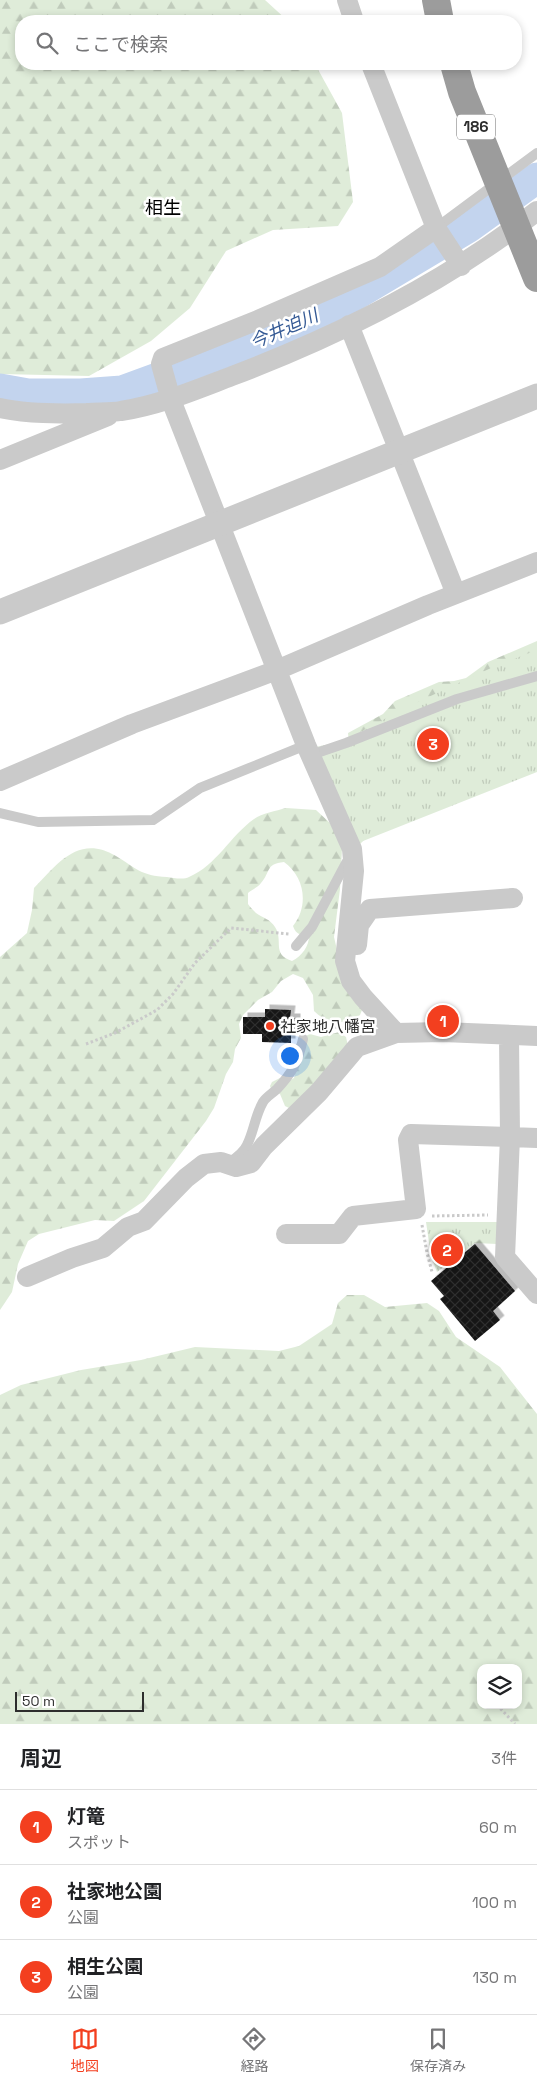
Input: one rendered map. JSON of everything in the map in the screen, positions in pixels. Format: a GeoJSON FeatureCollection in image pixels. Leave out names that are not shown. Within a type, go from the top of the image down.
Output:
{"type":"FeatureCollection","features":[{"type":"Feature","properties":{"kind":"highway"},"geometry":{"type":"LineString","coordinates":[[436,0],[439,15]]}},
{"type":"Feature","properties":{"kind":"highway","name":"186"},"geometry":{"type":"LineString","coordinates":[[456,70],[462,92],[500,186],[522,218],[537,278]]}},
{"type":"Feature","properties":{"kind":"street"},"geometry":{"type":"LineString","coordinates":[[346,0],[352,15]]}},
{"type":"Feature","properties":{"kind":"street"},"geometry":{"type":"LineString","coordinates":[[373,70],[438,230],[458,261]]}},
{"type":"Feature","properties":{"kind":"street"},"geometry":{"type":"LineString","coordinates":[[0,460],[119,412],[273,359],[349,325],[381,310],[522,218]]}},
{"type":"Feature","properties":{"kind":"street"},"geometry":{"type":"LineString","coordinates":[[396,1033],[351,981],[345,961],[354,871],[352,849],[276,670],[169,394],[161,364],[163,358],[258,320],[380,267],[438,230]]}},
{"type":"Feature","properties":{"kind":"street"},"geometry":{"type":"LineString","coordinates":[[349,325],[456,594]]}},
{"type":"Feature","properties":{"kind":"street"},"geometry":{"type":"LineString","coordinates":[[0,612],[537,396]]}},
{"type":"Feature","properties":{"kind":"street"},"geometry":{"type":"LineString","coordinates":[[0,408],[21,412],[51,414],[119,412]]}},
{"type":"Feature","properties":{"kind":"street"},"geometry":{"type":"LineString","coordinates":[[0,781],[132,724],[276,670],[537,562]]}},
{"type":"Feature","properties":{"kind":"street"},"geometry":{"type":"LineString","coordinates":[[363,997],[358,976],[357,934],[359,925],[370,909],[513,898]]}},
{"type":"Feature","properties":{"kind":"street"},"geometry":{"type":"LineString","coordinates":[[27,1278],[72,1258],[103,1248],[128,1227],[144,1221],[186,1178],[204,1164],[221,1162],[236,1167],[251,1163],[264,1146],[319,1092],[357,1048],[396,1033],[443,1032],[537,1036]]}},
{"type":"Feature","properties":{"kind":"street"},"geometry":{"type":"LineString","coordinates":[[509,1035],[510,1137],[505,1257],[537,1294]]}},
{"type":"Feature","properties":{"kind":"street"},"geometry":{"type":"LineString","coordinates":[[286,1234],[339,1234],[352,1216],[418,1213],[408,1140],[411,1134],[537,1138]]}},
{"type":"Feature","properties":{"kind":"lane"},"geometry":{"type":"LineString","coordinates":[[438,230],[500,186],[537,153]]}},
{"type":"Feature","properties":{"kind":"lane"},"geometry":{"type":"LineString","coordinates":[[0,813],[38,822],[153,820],[200,788],[309,750],[346,744],[457,699],[537,676]]}},
{"type":"Feature","properties":{"kind":"lane"},"geometry":{"type":"LineString","coordinates":[[296,946],[312,927],[346,863],[353,859]]}},
{"type":"Feature","properties":{"kind":"lane"},"geometry":{"type":"LineString","coordinates":[[227,1164],[241,1154],[247,1145],[251,1129],[265,1099],[292,1073],[304,1039]]}},
{"type":"Feature","properties":{"kind":"path"},"geometry":{"type":"LineString","coordinates":[[86,1044],[115,1033],[157,1010],[173,994],[195,963],[231,928],[293,935],[296,946]]}},
{"type":"Feature","properties":{"kind":"path"},"geometry":{"type":"LineString","coordinates":[[432,1272],[418,1213],[506,1214]]}},
{"type":"Feature","properties":{"kind":"path"},"geometry":{"type":"LineString","coordinates":[[501,1709],[515,1724]]}},
{"type":"Feature","properties":{"kind":"green space"},"geometry":{"type":"Polygon","coordinates":[[[0,0],[265,0],[281,15],[15,15],[15,70],[318,70],[342,113],[353,202],[338,226],[273,230],[226,251],[190,308],[151,341],[89,376],[0,374],[0,0]]]}},
{"type":"Feature","properties":{"kind":"green space"},"geometry":{"type":"Polygon","coordinates":[[[537,641],[537,671],[359,845],[348,733],[383,714],[395,701],[439,682],[466,678],[488,662],[537,641]]]}},
{"type":"Feature","properties":{"kind":"green space"},"geometry":{"type":"Polygon","coordinates":[[[537,650],[537,772],[358,843],[316,747],[343,741],[409,706],[491,668],[537,650]]]}},
{"type":"Feature","properties":{"kind":"green space"},"geometry":{"type":"Polygon","coordinates":[[[286,808],[316,810],[330,823],[342,849],[340,889],[334,937],[344,980],[360,1005],[362,1010],[360,1015],[354,1019],[342,1022],[325,1019],[314,1011],[313,995],[303,978],[293,974],[281,981],[272,992],[258,1000],[243,1015],[239,1024],[241,1038],[235,1049],[233,1062],[226,1074],[214,1108],[144,1201],[114,1221],[95,1220],[39,1234],[28,1241],[18,1264],[12,1292],[0,1310],[0,957],[27,933],[34,888],[70,854],[91,848],[103,850],[134,868],[151,875],[187,878],[199,872],[216,858],[245,826],[254,819],[286,808]],[[284,862],[271,867],[260,884],[248,893],[248,904],[256,913],[273,924],[277,932],[282,955],[292,961],[304,950],[309,936],[297,933],[293,926],[298,918],[303,901],[300,884],[291,868],[284,862]]]}},
{"type":"Feature","properties":{"kind":"green space"},"geometry":{"type":"Polygon","coordinates":[[[339,1032],[346,1037],[348,1046],[346,1056],[289,1108],[285,1106],[280,1094],[272,1091],[270,1086],[272,1082],[280,1078],[289,1081],[294,1078],[295,1074],[290,1068],[289,1060],[299,1039],[310,1034],[321,1037],[339,1032]]]}},
{"type":"Feature","properties":{"kind":"green space"},"geometry":{"type":"Polygon","coordinates":[[[426,1222],[497,1222],[497,1244],[475,1243],[437,1272],[431,1256],[426,1222]]]}},
{"type":"Feature","properties":{"kind":"green space"},"geometry":{"type":"Polygon","coordinates":[[[347,1295],[364,1295],[385,1307],[427,1303],[439,1311],[456,1337],[500,1367],[537,1414],[537,1724],[0,1724],[0,1395],[21,1385],[81,1370],[141,1360],[195,1347],[279,1351],[299,1346],[332,1324],[338,1303],[347,1295]]]}},
{"type":"Feature","properties":{"kind":"building","name":"社家地八幡宮"},"geometry":{"type":"Polygon","coordinates":[[[265,1009],[291,1010],[290,1018],[296,1018],[296,1035],[291,1035],[291,1043],[262,1042],[262,1034],[243,1034],[243,1017],[265,1017],[265,1009]]]}},
{"type":"Feature","properties":{"kind":"building"},"geometry":{"type":"Polygon","coordinates":[[[475,1244],[515,1291],[493,1311],[500,1320],[475,1341],[440,1299],[444,1296],[431,1281],[475,1244]]]}},
{"type":"Feature","properties":{"kind":"waterway","name":"今井迫川"},"geometry":{"type":"LineString","coordinates":[[0,389],[28,394],[81,394],[122,391],[242,347],[342,303],[469,227],[537,178]]}},
{"type":"Feature","properties":{"kind":"place","name":"相生公園"},"geometry":{"type":"Point","coordinates":[433,744]}},
{"type":"Feature","properties":{"kind":"place","name":"灯篭"},"geometry":{"type":"Point","coordinates":[443,1021]}},
{"type":"Feature","properties":{"kind":"place","name":"社家地八幡宮"},"geometry":{"type":"Point","coordinates":[270,1026]}},
{"type":"Feature","properties":{"kind":"place","name":"社家地公園"},"geometry":{"type":"Point","coordinates":[447,1250]}},
{"type":"Feature","properties":{"kind":"district","name":"相生"},"geometry":{"type":"Point","coordinates":[163,208]}}]}
